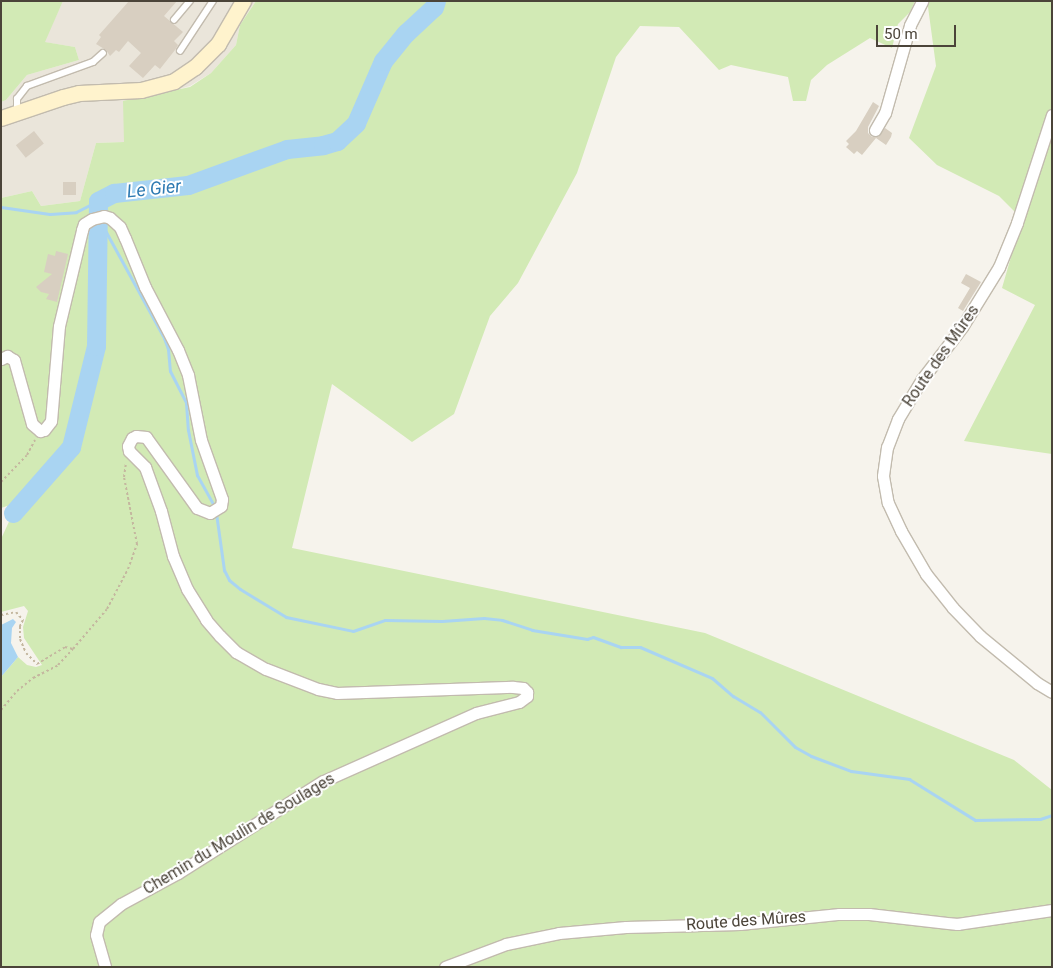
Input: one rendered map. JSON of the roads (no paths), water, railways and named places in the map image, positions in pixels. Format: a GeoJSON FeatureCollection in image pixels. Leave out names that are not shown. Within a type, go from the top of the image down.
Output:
{"type":"FeatureCollection","features":[{"type":"Feature","properties":{"kind":"main road"},"geometry":{"type":"LineString","coordinates":[[1,118],[63,97],[79,94],[141,90],[174,81],[207,57],[230,26],[243,1]]}},
{"type":"Feature","properties":{"kind":"street"},"geometry":{"type":"LineString","coordinates":[[875,130],[885,113],[910,25],[922,1]]}},
{"type":"Feature","properties":{"kind":"street","name":"Route des Mûres"},"geometry":{"type":"LineString","coordinates":[[1052,115],[1017,222],[999,268],[962,327],[922,379],[898,419],[886,447],[883,476],[888,503],[901,531],[926,574],[953,608],[980,636],[1037,683],[1052,692]]}},
{"type":"Feature","properties":{"kind":"street","name":"Chemin du Moulin de Soulages"},"geometry":{"type":"LineString","coordinates":[[1,359],[7,356],[11,357],[17,365],[32,424],[40,431],[48,427],[51,421],[59,326],[82,230],[84,224],[92,219],[104,216],[110,218],[120,227],[145,287],[178,350],[194,400],[201,440],[222,499],[221,506],[210,512],[197,508],[146,437],[136,436],[129,441],[129,451],[145,467],[161,511],[173,556],[187,589],[206,620],[236,652],[266,669],[293,680],[337,693],[513,687],[523,688],[527,692],[527,696],[519,702],[476,713],[323,781],[178,873],[121,904],[99,922],[96,935],[105,967]]}},
{"type":"Feature","properties":{"kind":"street","name":"Route des Mûres"},"geometry":{"type":"LineString","coordinates":[[445,967],[506,944],[559,933],[626,927],[740,924],[839,914],[869,914],[957,924],[1052,910]]}},
{"type":"Feature","properties":{"kind":"lane"},"geometry":{"type":"LineString","coordinates":[[174,20],[190,1]]}},
{"type":"Feature","properties":{"kind":"lane"},"geometry":{"type":"LineString","coordinates":[[180,51],[213,1]]}},
{"type":"Feature","properties":{"kind":"lane"},"geometry":{"type":"LineString","coordinates":[[17,112],[16,99],[27,86],[92,62],[102,53]]}},
{"type":"Feature","properties":{"kind":"water"},"geometry":{"type":"Polygon","coordinates":[[[13,619],[16,622],[12,628],[11,643],[18,657],[1,677],[1,625],[13,619]]]}},
{"type":"Feature","properties":{"kind":"waterway","name":"Le Gier"},"geometry":{"type":"LineString","coordinates":[[13,513],[71,447],[96,346],[98,201],[114,193],[188,185],[287,149],[323,145],[337,141],[356,123],[383,61],[406,33],[434,7],[436,1]]}},
{"type":"Feature","properties":{"kind":"waterway"},"geometry":{"type":"LineString","coordinates":[[1,207],[50,214],[76,212],[98,201]]}},
{"type":"Feature","properties":{"kind":"waterway"},"geometry":{"type":"LineString","coordinates":[[98,221],[106,232],[164,338],[168,349],[170,371],[186,403],[188,430],[197,475],[215,507]]}},
{"type":"Feature","properties":{"kind":"waterway"},"geometry":{"type":"LineString","coordinates":[[216,513],[224,570],[229,580],[240,589],[286,617],[353,631],[385,620],[442,621],[484,618],[502,620],[532,630],[587,639],[593,637],[621,647],[640,647],[712,678],[733,696],[760,712],[795,747],[811,756],[851,771],[909,779],[975,820],[1040,819],[1052,815]]}}]}
